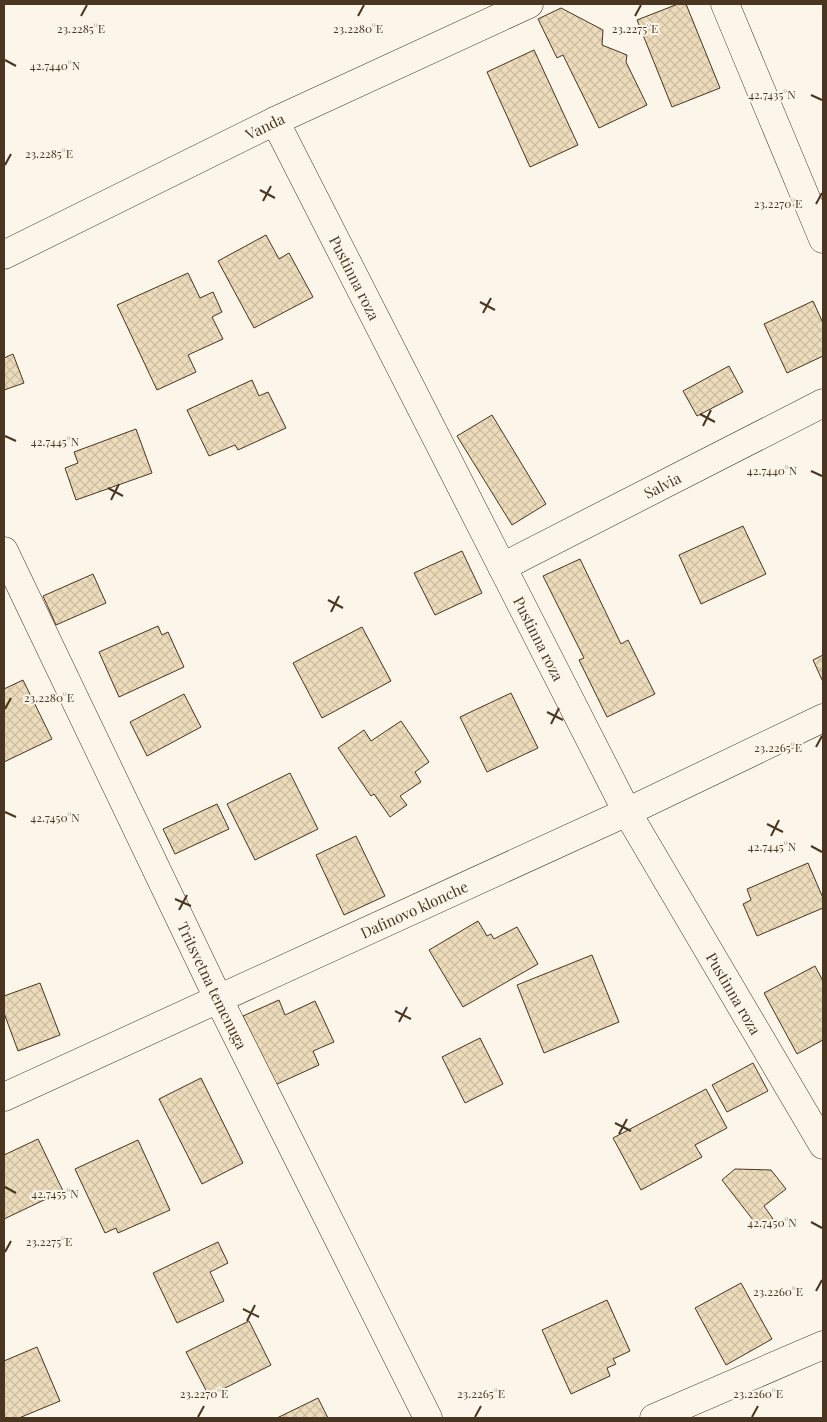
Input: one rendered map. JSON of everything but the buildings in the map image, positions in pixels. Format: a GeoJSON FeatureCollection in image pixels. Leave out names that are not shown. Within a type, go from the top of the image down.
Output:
{"type":"FeatureCollection","features":[{"type":"Feature","properties":{"kind":"street","name":"Vanda"},"geometry":{"type":"LineString","coordinates":[[4,254],[275,121],[529,4]]}},
{"type":"Feature","properties":{"kind":"street"},"geometry":{"type":"LineString","coordinates":[[725,4],[823,239]]}},
{"type":"Feature","properties":{"kind":"street","name":"Pustinna roza"},"geometry":{"type":"LineString","coordinates":[[275,121],[627,812],[823,1145]]}},
{"type":"Feature","properties":{"kind":"street","name":"Salvia"},"geometry":{"type":"LineString","coordinates":[[502,568],[823,403]]}},
{"type":"Feature","properties":{"kind":"street","name":"Tritsvetna temenuga"},"geometry":{"type":"LineString","coordinates":[[4,551],[218,998],[428,1418]]}},
{"type":"Feature","properties":{"kind":"street","name":"Dafinovo klonche"},"geometry":{"type":"LineString","coordinates":[[4,1097],[627,812],[823,718]]}},
{"type":"Feature","properties":{"kind":"street"},"geometry":{"type":"LineString","coordinates":[[654,1418],[823,1345]]}}]}
